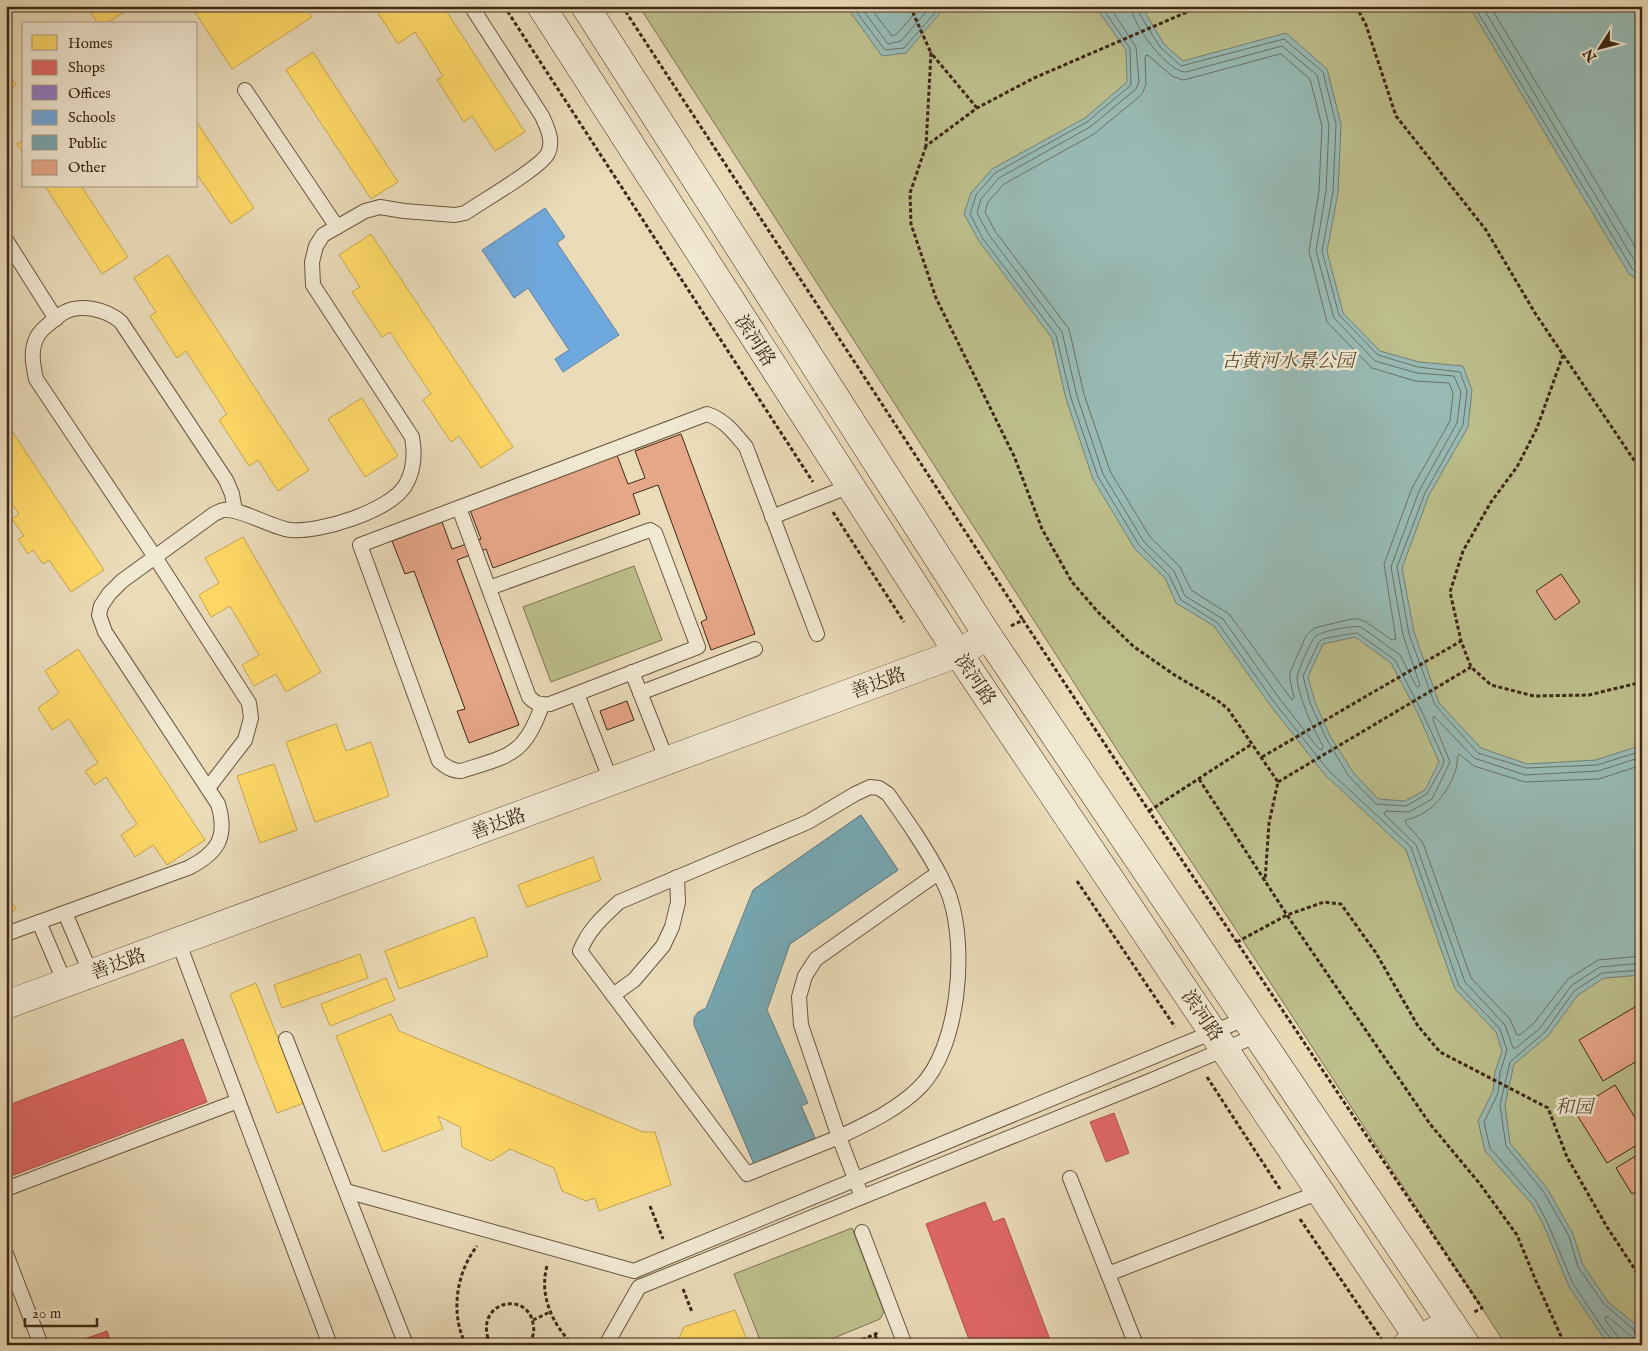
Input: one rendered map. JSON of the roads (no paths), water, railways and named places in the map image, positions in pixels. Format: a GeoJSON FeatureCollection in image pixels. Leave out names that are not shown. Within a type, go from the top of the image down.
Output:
{"type":"FeatureCollection","features":[{"type":"Feature","properties":{"kind":"main road","name":"滨河路"},"geometry":{"type":"LineString","coordinates":[[541,6],[958,653],[1220,1040],[1416,1343]]}},
{"type":"Feature","properties":{"kind":"main road","name":"滨河路"},"geometry":{"type":"LineString","coordinates":[[585,6],[988,636],[1466,1345]]}},
{"type":"Feature","properties":{"kind":"main road","name":"善达路"},"geometry":{"type":"LineString","coordinates":[[6,1005],[958,653],[988,636]]}},
{"type":"Feature","properties":{"kind":"main road"},"geometry":{"type":"LineString","coordinates":[[1416,1343],[1451,1323]]}},
{"type":"Feature","properties":{"kind":"lane"},"geometry":{"type":"LineString","coordinates":[[6,934],[188,868],[204,860],[214,851],[219,842],[222,816],[218,804],[105,632],[99,615],[101,606],[108,594],[122,581],[214,514],[224,510],[290,530],[318,529],[344,522],[376,508],[394,498],[406,485],[412,470],[415,451],[412,437],[313,285],[312,262],[316,246],[323,235],[365,211],[380,207],[404,212],[454,215],[465,213],[537,166],[548,154],[550,144],[549,132],[542,116],[471,6]]}},
{"type":"Feature","properties":{"kind":"lane"},"geometry":{"type":"LineString","coordinates":[[245,90],[337,227]]}},
{"type":"Feature","properties":{"kind":"lane"},"geometry":{"type":"LineString","coordinates":[[6,240],[56,319]]}},
{"type":"Feature","properties":{"kind":"lane"},"geometry":{"type":"LineString","coordinates":[[208,788],[245,740],[251,718],[249,703],[155,557],[36,379],[32,357],[38,336],[44,328],[63,313],[73,310],[86,309],[112,314],[121,322],[226,480],[232,494],[235,512]]}},
{"type":"Feature","properties":{"kind":"lane"},"geometry":{"type":"LineString","coordinates":[[542,705],[526,740],[518,749],[503,758],[461,771],[454,771],[439,761],[360,545],[707,414],[716,417],[727,425],[746,447],[816,634]]}},
{"type":"Feature","properties":{"kind":"lane"},"geometry":{"type":"LineString","coordinates":[[772,517],[850,486]]}},
{"type":"Feature","properties":{"kind":"lane"},"geometry":{"type":"LineString","coordinates":[[459,508],[529,697],[535,703],[542,705],[550,704],[698,647],[655,533],[650,530],[489,588]]}},
{"type":"Feature","properties":{"kind":"lane"},"geometry":{"type":"LineString","coordinates":[[640,693],[754,649]]}},
{"type":"Feature","properties":{"kind":"lane"},"geometry":{"type":"LineString","coordinates":[[632,672],[667,761]]}},
{"type":"Feature","properties":{"kind":"lane"},"geometry":{"type":"LineString","coordinates":[[577,694],[611,781]]}},
{"type":"Feature","properties":{"kind":"lane"},"geometry":{"type":"LineString","coordinates":[[870,787],[879,788],[888,794],[931,857],[938,872],[950,897],[957,929],[958,967],[956,998],[949,1034],[935,1065],[921,1086],[901,1103],[875,1120],[839,1137],[747,1174],[580,951],[586,937],[598,922],[620,902],[808,822],[870,787]]}},
{"type":"Feature","properties":{"kind":"lane"},"geometry":{"type":"LineString","coordinates":[[862,1197],[839,1137],[802,1025],[799,997],[805,976],[816,959],[938,872]]}},
{"type":"Feature","properties":{"kind":"lane"},"geometry":{"type":"LineString","coordinates":[[613,995],[634,980],[663,946],[672,926],[678,902],[677,877]]}},
{"type":"Feature","properties":{"kind":"lane"},"geometry":{"type":"LineString","coordinates":[[65,912],[90,974]]}},
{"type":"Feature","properties":{"kind":"lane"},"geometry":{"type":"LineString","coordinates":[[39,922],[65,983]]}},
{"type":"Feature","properties":{"kind":"lane"},"geometry":{"type":"LineString","coordinates":[[178,941],[330,1345]]}},
{"type":"Feature","properties":{"kind":"lane"},"geometry":{"type":"LineString","coordinates":[[346,1191],[634,1271],[1143,1061],[1220,1040],[1252,1027]]}},
{"type":"Feature","properties":{"kind":"lane"},"geometry":{"type":"LineString","coordinates":[[606,1345],[639,1287],[1152,1080],[1220,1040],[1252,1027]]}},
{"type":"Feature","properties":{"kind":"lane"},"geometry":{"type":"LineString","coordinates":[[286,1039],[406,1345]]}},
{"type":"Feature","properties":{"kind":"lane"},"geometry":{"type":"LineString","coordinates":[[1143,1061],[1152,1080]]}},
{"type":"Feature","properties":{"kind":"lane"},"geometry":{"type":"LineString","coordinates":[[6,1189],[238,1101]]}},
{"type":"Feature","properties":{"kind":"lane"},"geometry":{"type":"LineString","coordinates":[[1070,1178],[1136,1345]]}},
{"type":"Feature","properties":{"kind":"lane"},"geometry":{"type":"LineString","coordinates":[[1108,1274],[1320,1192]]}},
{"type":"Feature","properties":{"kind":"lane"},"geometry":{"type":"LineString","coordinates":[[862,1232],[905,1345]]}},
{"type":"Feature","properties":{"kind":"lane"},"geometry":{"type":"LineString","coordinates":[[6,1254],[41,1345]]}},
{"type":"Feature","properties":{"kind":"water"},"geometry":{"type":"Polygon","coordinates":[[[846,6],[949,6],[940,13],[906,53],[882,56],[846,6]]]}},
{"type":"Feature","properties":{"kind":"water"},"geometry":{"type":"Polygon","coordinates":[[[1095,6],[1141,6],[1164,44],[1183,61],[1286,33],[1327,69],[1341,124],[1338,193],[1327,251],[1343,313],[1380,351],[1419,362],[1463,366],[1472,390],[1468,427],[1429,495],[1402,568],[1414,632],[1439,703],[1481,748],[1527,764],[1596,760],[1642,745],[1642,975],[1604,978],[1578,995],[1548,1036],[1514,1064],[1505,1105],[1510,1143],[1547,1188],[1573,1234],[1583,1265],[1608,1302],[1638,1326],[1642,1335],[1642,1345],[1611,1345],[1603,1337],[1569,1287],[1544,1226],[1532,1204],[1485,1151],[1478,1121],[1493,1091],[1495,1072],[1502,1051],[1496,1032],[1455,989],[1406,850],[1325,775],[1270,705],[1214,626],[1176,603],[1165,578],[1135,549],[1093,479],[1066,399],[1052,338],[979,241],[964,214],[971,193],[992,169],[1085,118],[1127,82],[1126,50],[1095,6]],[[1355,637],[1323,644],[1308,677],[1315,702],[1330,736],[1353,772],[1378,799],[1405,801],[1425,790],[1439,762],[1419,716],[1391,663],[1355,637]]]}},
{"type":"Feature","properties":{"kind":"water"},"geometry":{"type":"Polygon","coordinates":[[[1469,6],[1642,6],[1642,282],[1629,274],[1469,6]]]}},
{"type":"Feature","properties":{"kind":"park label","name":"古黄河水景公园"},"geometry":{"type":"Point","coordinates":[1288,360]}},
{"type":"Feature","properties":{"kind":"park label","name":"和园"},"geometry":{"type":"Point","coordinates":[1574,1106]}}]}
